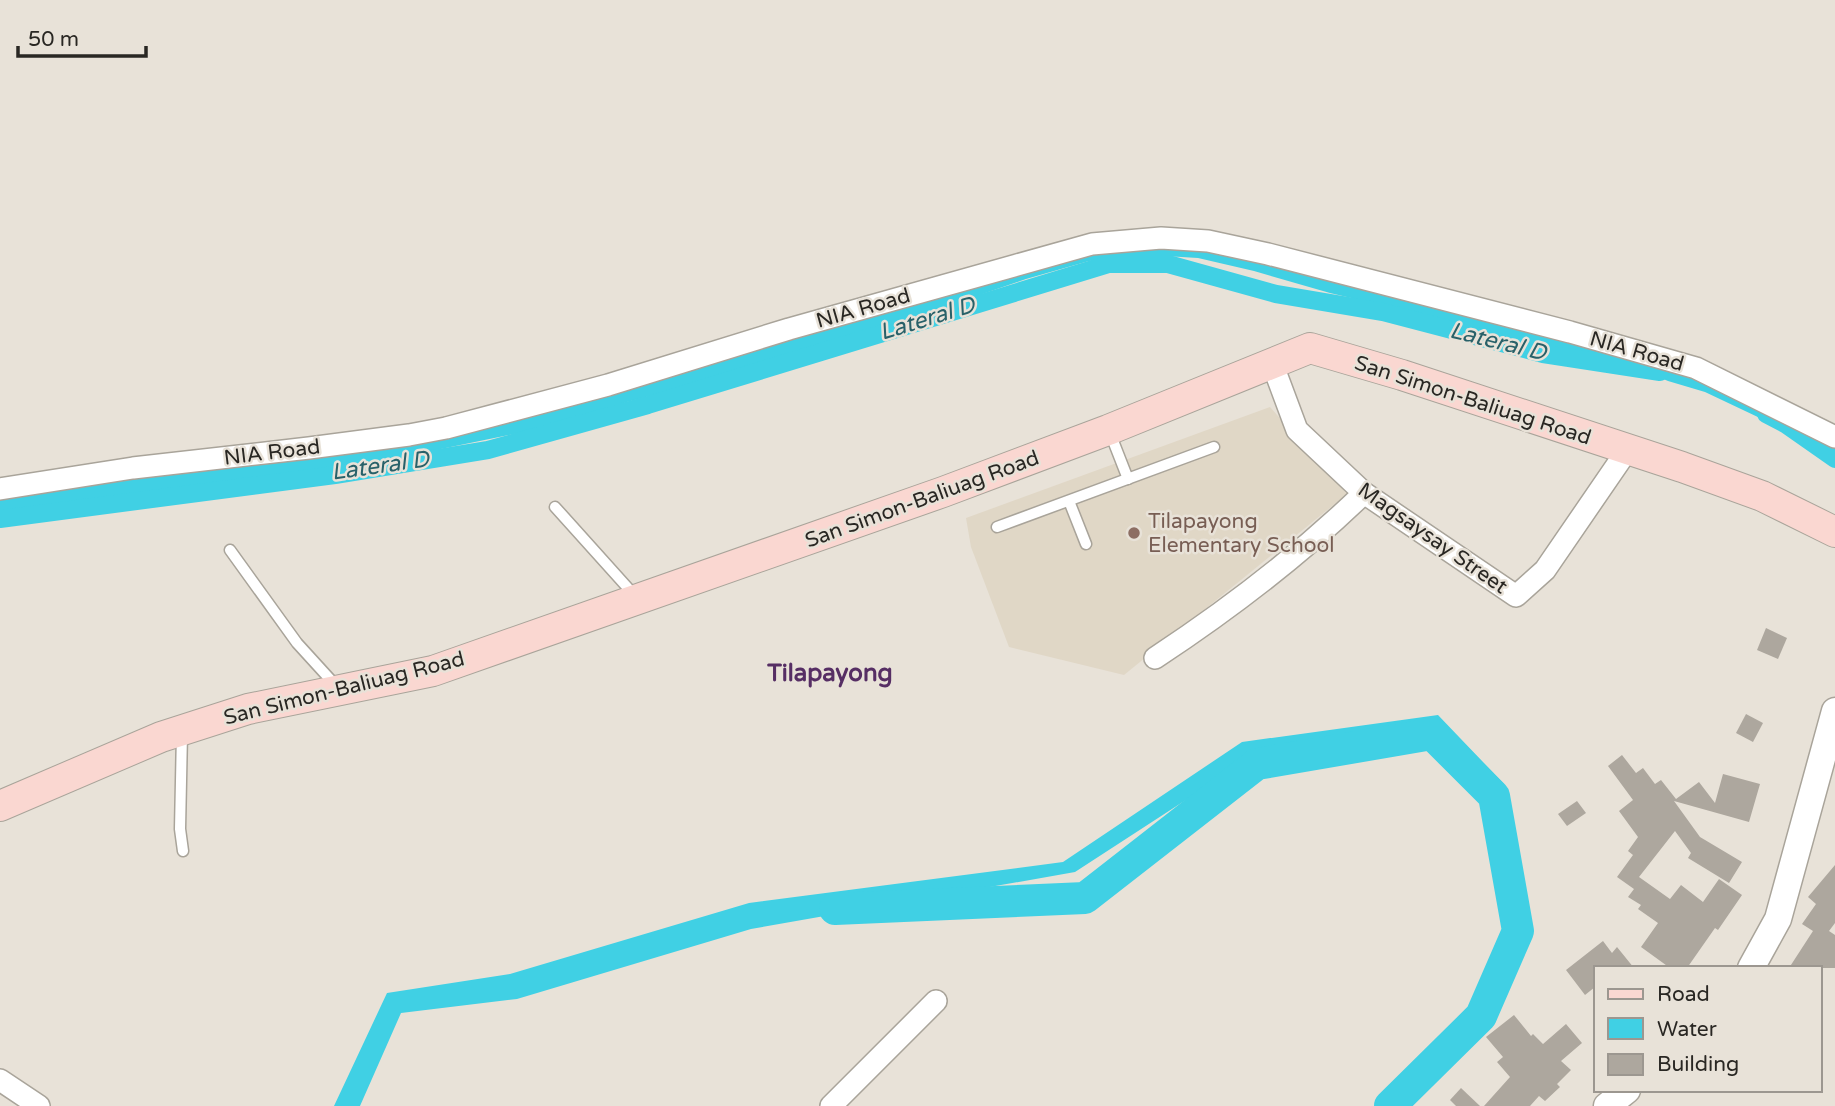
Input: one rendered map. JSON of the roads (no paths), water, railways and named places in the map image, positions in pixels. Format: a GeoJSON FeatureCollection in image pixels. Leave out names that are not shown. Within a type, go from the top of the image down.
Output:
{"type":"FeatureCollection","features":[{"type":"Feature","properties":{"kind":"main road","name":"San Simon-Baliuag Road"},"geometry":{"type":"LineString","coordinates":[[0,806],[161,737],[248,709],[433,671],[943,492],[1108,430],[1310,348],[1628,449],[1762,496],[1835,532]]}},
{"type":"Feature","properties":{"kind":"street","name":"NIA Road"},"geometry":{"type":"LineString","coordinates":[[0,489],[134,468],[409,435],[446,428],[608,385],[789,329],[1092,244],[1161,238],[1208,241],[1244,248],[1696,368],[1835,437]]}},
{"type":"Feature","properties":{"kind":"street","name":"Magsaysay Street"},"geometry":{"type":"LineString","coordinates":[[1272,363],[1297,430],[1364,493],[1516,596],[1545,570],[1628,449]]}},
{"type":"Feature","properties":{"kind":"street"},"geometry":{"type":"LineString","coordinates":[[1155,658],[1213,620],[1280,569],[1364,493]]}},
{"type":"Feature","properties":{"kind":"street"},"geometry":{"type":"LineString","coordinates":[[1752,966],[1778,919],[1835,711]]}},
{"type":"Feature","properties":{"kind":"street"},"geometry":{"type":"LineString","coordinates":[[831,1106],[936,1001]]}},
{"type":"Feature","properties":{"kind":"street"},"geometry":{"type":"LineString","coordinates":[[0,1080],[39,1106]]}},
{"type":"Feature","properties":{"kind":"street"},"geometry":{"type":"LineString","coordinates":[[1607,1106],[1624,1092]]}},
{"type":"Feature","properties":{"kind":"lane"},"geometry":{"type":"LineString","coordinates":[[1108,430],[1128,479]]}},
{"type":"Feature","properties":{"kind":"lane"},"geometry":{"type":"LineString","coordinates":[[997,527],[1214,447]]}},
{"type":"Feature","properties":{"kind":"lane"},"geometry":{"type":"LineString","coordinates":[[1069,501],[1086,544]]}},
{"type":"Feature","properties":{"kind":"lane"},"geometry":{"type":"LineString","coordinates":[[555,507],[638,599]]}},
{"type":"Feature","properties":{"kind":"lane"},"geometry":{"type":"LineString","coordinates":[[230,550],[297,643],[340,690]]}},
{"type":"Feature","properties":{"kind":"lane"},"geometry":{"type":"LineString","coordinates":[[182,730],[180,830],[183,851]]}},
{"type":"Feature","properties":{"kind":"water","name":"Lateral D"},"geometry":{"type":"Polygon","coordinates":[[[1136,245],[1239,254],[1695,374],[1790,420],[1783,429],[1705,392],[1668,381],[1624,362],[1567,353],[1198,258],[1165,256],[1089,261],[1026,279],[881,329],[627,402],[567,423],[373,463],[0,513],[0,496],[397,443],[1085,252],[1136,245]]]}},
{"type":"Feature","properties":{"kind":"water"},"geometry":{"type":"Polygon","coordinates":[[[1438,715],[1504,784],[1494,796],[1432,734],[1252,757],[1075,872],[751,929],[517,999],[401,1013],[360,1106],[334,1106],[387,993],[510,974],[749,903],[1063,862],[1242,742],[1438,715]]]}},
{"type":"Feature","properties":{"kind":"waterway","name":"Lateral D"},"geometry":{"type":"LineString","coordinates":[[0,519],[335,475],[488,450],[648,405],[1109,264],[1168,264],[1276,294],[1383,312],[1543,354],[1660,372]]}},
{"type":"Feature","properties":{"kind":"waterway","name":"Lateral D"},"geometry":{"type":"LineString","coordinates":[[1766,414],[1835,459]]}},
{"type":"Feature","properties":{"kind":"waterway"},"geometry":{"type":"LineString","coordinates":[[835,909],[1085,898],[1257,764],[1432,734],[1494,796],[1518,931],[1481,1016],[1390,1106]]}},
{"type":"Feature","properties":{"kind":"place","name":"Tilapayong Elementary School"},"geometry":{"type":"Point","coordinates":[1134,533]}},
{"type":"Feature","properties":{"kind":"district","name":"Tilapayong"},"geometry":{"type":"Point","coordinates":[830,673]}}]}
